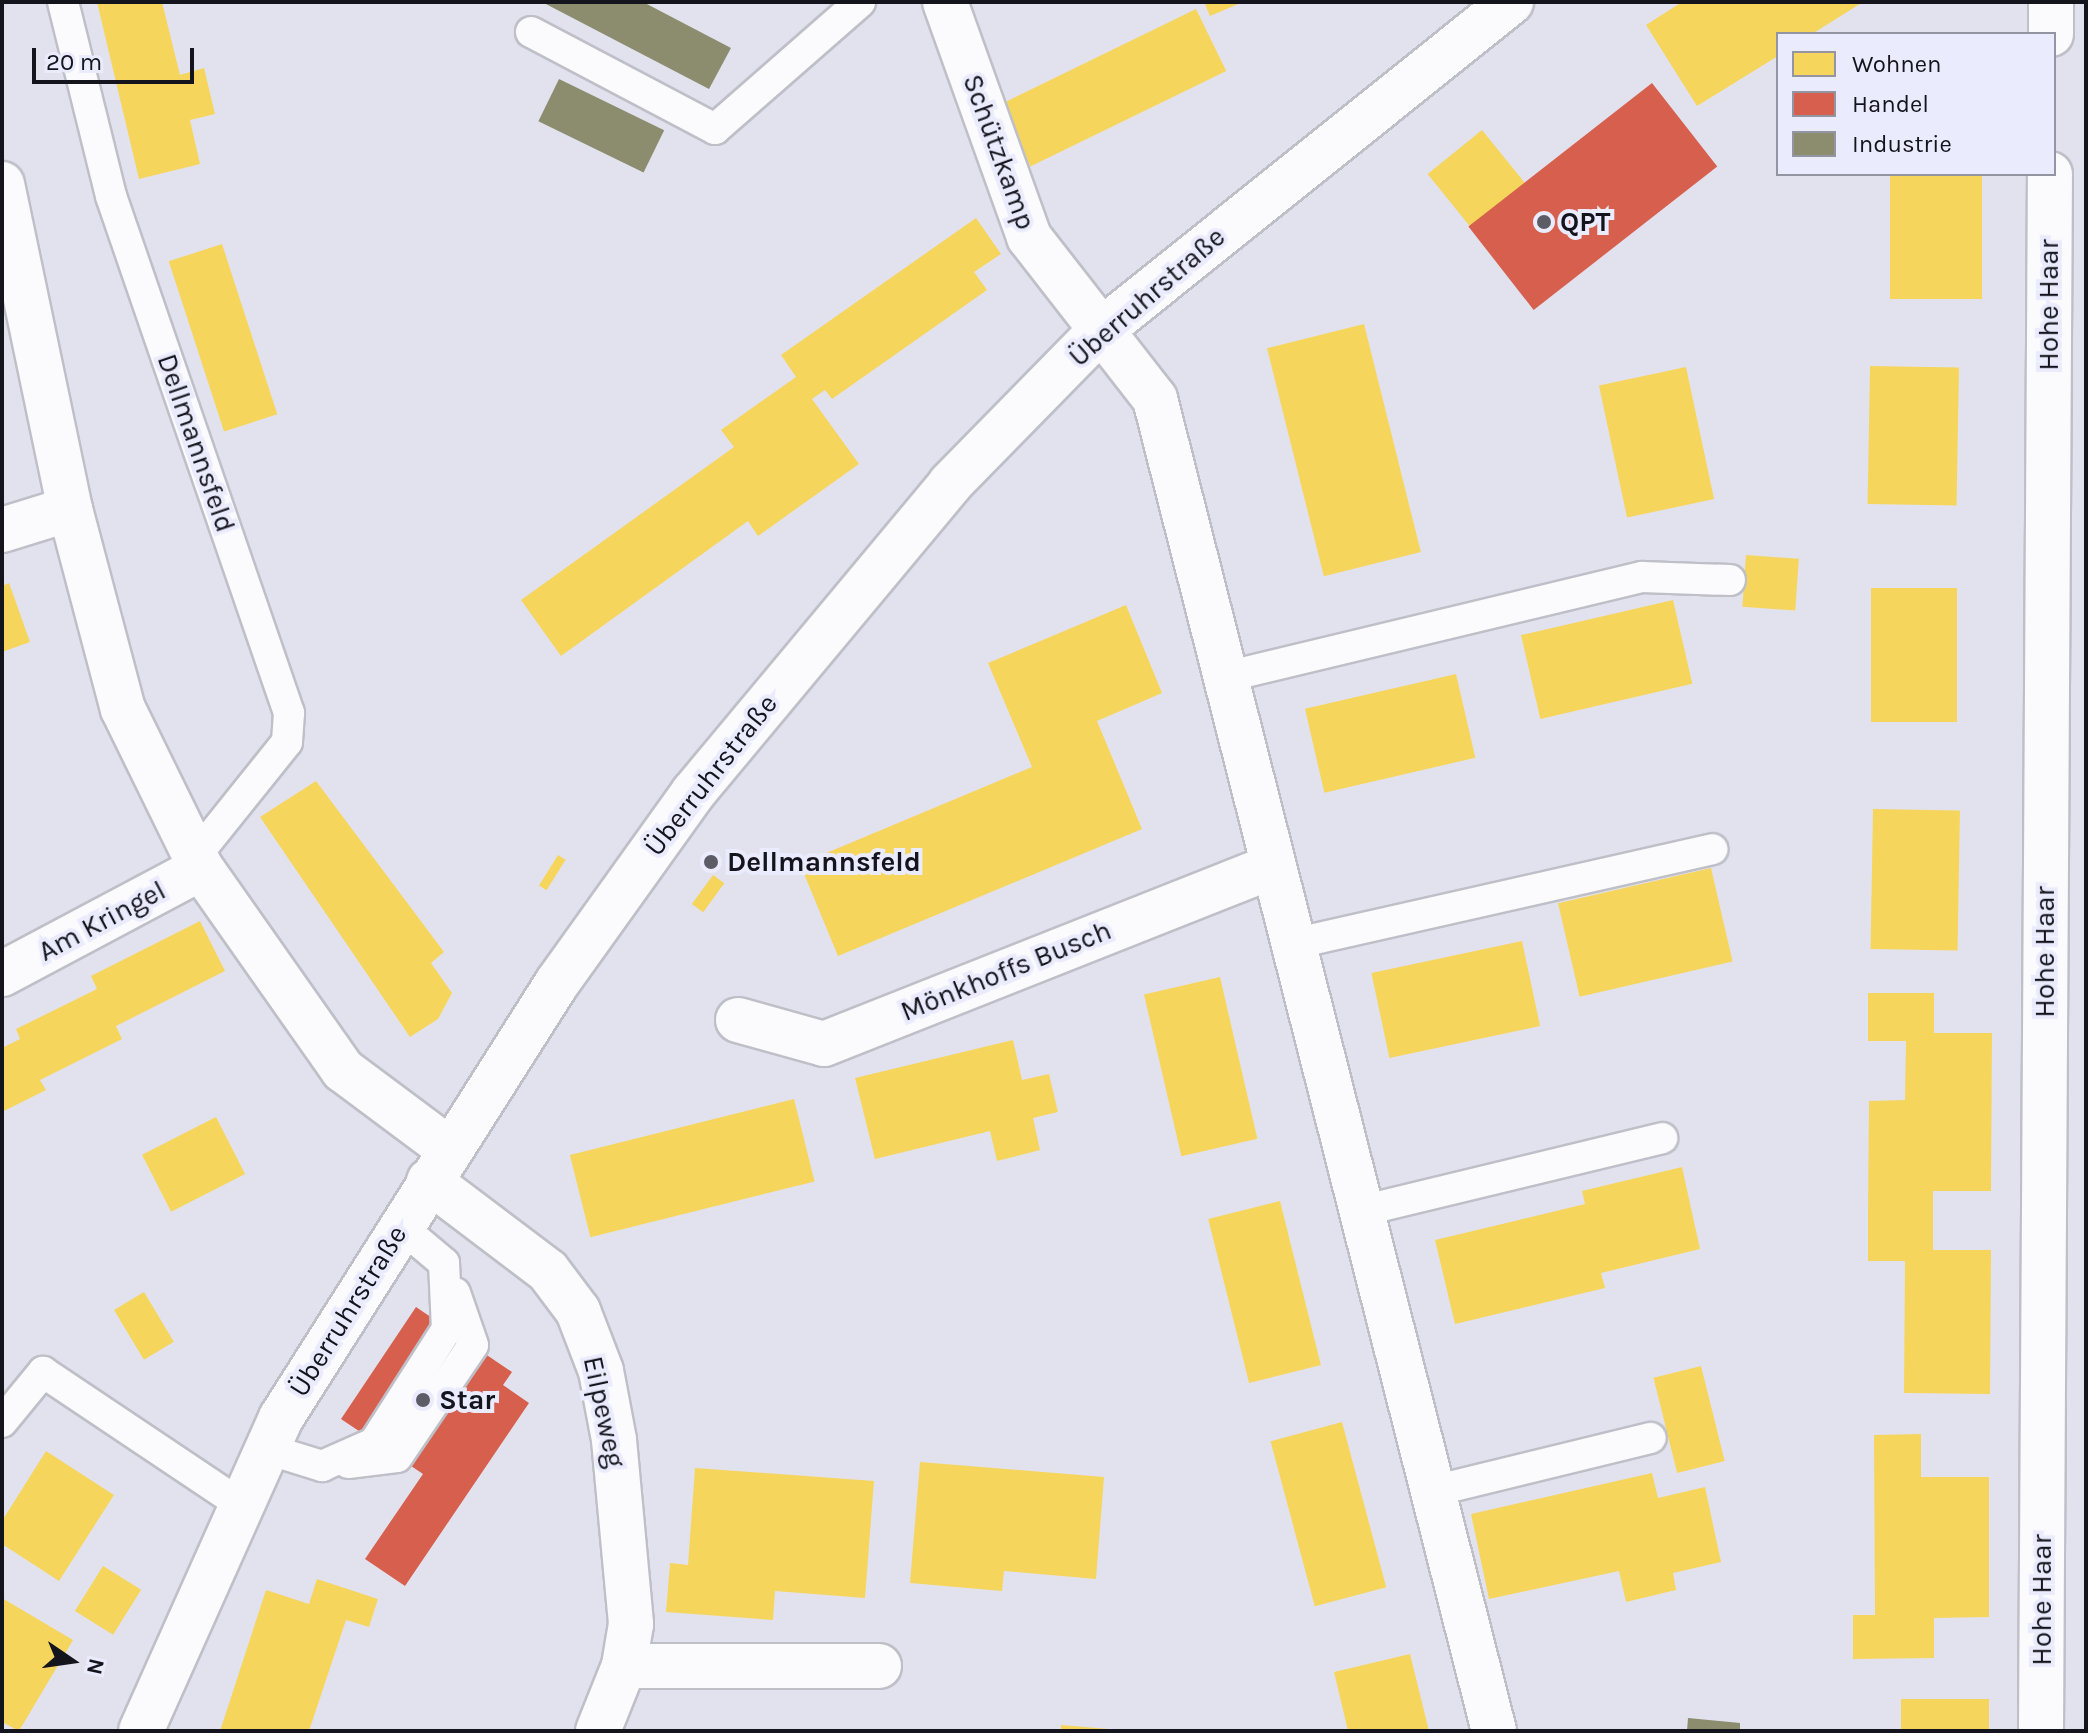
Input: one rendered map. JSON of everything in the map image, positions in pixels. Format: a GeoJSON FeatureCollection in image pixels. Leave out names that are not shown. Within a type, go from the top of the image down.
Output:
{"type":"FeatureCollection","features":[{"type":"Feature","properties":{"kind":"street","name":"Schützkamp"},"geometry":{"type":"LineString","coordinates":[[945,2],[1029,237],[1099,332]]}},
{"type":"Feature","properties":{"kind":"street","name":"Überruhrstraße"},"geometry":{"type":"LineString","coordinates":[[141,1731],[281,1418],[557,983],[693,793],[950,484],[1099,332],[1511,2]]}},
{"type":"Feature","properties":{"kind":"street"},"geometry":{"type":"LineString","coordinates":[[2051,2],[2051,32]]}},
{"type":"Feature","properties":{"kind":"street","name":"Hohe Haar"},"geometry":{"type":"LineString","coordinates":[[2041,1731],[2050,176]]}},
{"type":"Feature","properties":{"kind":"street"},"geometry":{"type":"LineString","coordinates":[[2,184],[70,509],[123,709],[198,863],[343,1070],[439,1165]]}},
{"type":"Feature","properties":{"kind":"street"},"geometry":{"type":"LineString","coordinates":[[1099,332],[1155,399],[1494,1731]]}},
{"type":"Feature","properties":{"kind":"street"},"geometry":{"type":"LineString","coordinates":[[2,530],[70,509]]}},
{"type":"Feature","properties":{"kind":"street","name":"Am Kringel"},"geometry":{"type":"LineString","coordinates":[[2,974],[198,863]]}},
{"type":"Feature","properties":{"kind":"street","name":"Mönkhoffs Busch"},"geometry":{"type":"LineString","coordinates":[[738,1020],[824,1044],[1273,866]]}},
{"type":"Feature","properties":{"kind":"street","name":"Eilpeweg"},"geometry":{"type":"LineString","coordinates":[[439,1165],[548,1271],[578,1311],[601,1371],[614,1440],[631,1624],[624,1666],[598,1731]]}},
{"type":"Feature","properties":{"kind":"street"},"geometry":{"type":"LineString","coordinates":[[624,1666],[879,1666]]}},
{"type":"Feature","properties":{"kind":"lane","name":"Dellmannsfeld"},"geometry":{"type":"LineString","coordinates":[[63,2],[111,196],[289,713],[287,742],[198,863]]}},
{"type":"Feature","properties":{"kind":"lane"},"geometry":{"type":"LineString","coordinates":[[531,32],[715,129],[860,2]]}},
{"type":"Feature","properties":{"kind":"lane"},"geometry":{"type":"LineString","coordinates":[[1225,677],[1642,577],[1730,580]]}},
{"type":"Feature","properties":{"kind":"lane"},"geometry":{"type":"LineString","coordinates":[[1292,944],[1712,849]]}},
{"type":"Feature","properties":{"kind":"lane"},"geometry":{"type":"LineString","coordinates":[[1361,1211],[1662,1138]]}},
{"type":"Feature","properties":{"kind":"lane"},"geometry":{"type":"LineString","coordinates":[[267,1449],[322,1466],[374,1443],[447,1329],[444,1263],[400,1226]]}},
{"type":"Feature","properties":{"kind":"lane"},"geometry":{"type":"LineString","coordinates":[[2,1422],[43,1372],[242,1505]]}},
{"type":"Feature","properties":{"kind":"lane"},"geometry":{"type":"LineString","coordinates":[[1433,1491],[1651,1438]]}},
{"type":"Feature","properties":{"kind":"building: Wohnen"},"geometry":{"type":"Polygon","coordinates":[[[97,2],[162,2],[180,75],[204,68],[215,114],[190,120],[200,164],[139,179],[97,2]]]}},
{"type":"Feature","properties":{"kind":"building: Wohnen"},"geometry":{"type":"Polygon","coordinates":[[[1204,2],[1243,2],[1210,16],[1204,2]]]}},
{"type":"Feature","properties":{"kind":"building: Wohnen"},"geometry":{"type":"Polygon","coordinates":[[[1682,2],[1863,2],[1815,32],[1776,32],[1776,57],[1697,106],[1646,25],[1682,2]]]}},
{"type":"Feature","properties":{"kind":"building: Wohnen"},"geometry":{"type":"Polygon","coordinates":[[[1196,9],[1226,71],[1030,167],[1000,105],[1196,9]]]}},
{"type":"Feature","properties":{"kind":"building: Wohnen"},"geometry":{"type":"Polygon","coordinates":[[[1482,130],[1526,184],[1472,228],[1428,174],[1482,130]]]}},
{"type":"Feature","properties":{"kind":"building: Wohnen"},"geometry":{"type":"Polygon","coordinates":[[[1890,176],[1982,176],[1982,299],[1890,299],[1890,176]]]}},
{"type":"Feature","properties":{"kind":"building: Wohnen"},"geometry":{"type":"Polygon","coordinates":[[[976,218],[1001,254],[974,272],[987,290],[832,399],[825,390],[812,399],[859,464],[758,536],[748,521],[561,656],[521,600],[734,447],[721,430],[796,377],[781,355],[976,218]]]}},
{"type":"Feature","properties":{"kind":"building: Wohnen"},"geometry":{"type":"Polygon","coordinates":[[[222,244],[277,414],[224,432],[169,261],[222,244]]]}},
{"type":"Feature","properties":{"kind":"building: Wohnen"},"geometry":{"type":"Polygon","coordinates":[[[1364,324],[1421,552],[1324,576],[1267,348],[1364,324]]]}},
{"type":"Feature","properties":{"kind":"building: Wohnen"},"geometry":{"type":"Polygon","coordinates":[[[1870,366],[1959,368],[1957,506],[1868,504],[1870,366]]]}},
{"type":"Feature","properties":{"kind":"building: Wohnen"},"geometry":{"type":"Polygon","coordinates":[[[1686,367],[1714,499],[1627,518],[1599,386],[1686,367]]]}},
{"type":"Feature","properties":{"kind":"building: Wohnen"},"geometry":{"type":"Polygon","coordinates":[[[1746,555],[1799,559],[1795,611],[1742,607],[1746,555]]]}},
{"type":"Feature","properties":{"kind":"building: Wohnen"},"geometry":{"type":"Polygon","coordinates":[[[9,583],[30,642],[2,652],[2,586],[9,583]]]}},
{"type":"Feature","properties":{"kind":"building: Wohnen"},"geometry":{"type":"Polygon","coordinates":[[[1871,588],[1957,588],[1957,722],[1871,722],[1871,588]]]}},
{"type":"Feature","properties":{"kind":"building: Wohnen"},"geometry":{"type":"Polygon","coordinates":[[[1673,600],[1692,684],[1540,719],[1521,635],[1673,600]]]}},
{"type":"Feature","properties":{"kind":"building: Wohnen"},"geometry":{"type":"Polygon","coordinates":[[[1126,605],[1162,693],[1097,721],[1142,829],[838,956],[800,864],[1032,767],[988,663],[1126,605]]]}},
{"type":"Feature","properties":{"kind":"building: Wohnen"},"geometry":{"type":"Polygon","coordinates":[[[1456,674],[1475,758],[1324,793],[1305,709],[1456,674]]]}},
{"type":"Feature","properties":{"kind":"building: Wohnen"},"geometry":{"type":"Polygon","coordinates":[[[316,781],[444,952],[431,963],[452,993],[438,1019],[410,1037],[260,817],[316,781]]]}},
{"type":"Feature","properties":{"kind":"building: Wohnen"},"geometry":{"type":"Polygon","coordinates":[[[1873,809],[1960,811],[1958,950],[1871,949],[1873,809]]]}},
{"type":"Feature","properties":{"kind":"building: Wohnen"},"geometry":{"type":"Polygon","coordinates":[[[558,855],[566,860],[547,890],[539,886],[558,855]]]}},
{"type":"Feature","properties":{"kind":"building: Wohnen"},"geometry":{"type":"Polygon","coordinates":[[[1711,868],[1733,962],[1580,997],[1558,903],[1711,868]]]}},
{"type":"Feature","properties":{"kind":"building: Wohnen"},"geometry":{"type":"Polygon","coordinates":[[[713,875],[724,883],[703,912],[692,904],[713,875]]]}},
{"type":"Feature","properties":{"kind":"building: Wohnen"},"geometry":{"type":"Polygon","coordinates":[[[200,921],[225,971],[116,1026],[122,1039],[40,1080],[46,1090],[2,1112],[2,1048],[20,1039],[16,1029],[97,989],[91,976],[200,921]]]}},
{"type":"Feature","properties":{"kind":"building: Wohnen"},"geometry":{"type":"Polygon","coordinates":[[[1522,941],[1540,1026],[1389,1058],[1371,973],[1522,941]]]}},
{"type":"Feature","properties":{"kind":"building: Wohnen"},"geometry":{"type":"Polygon","coordinates":[[[1220,977],[1257,1139],[1181,1156],[1144,995],[1220,977]]]}},
{"type":"Feature","properties":{"kind":"building: Wohnen"},"geometry":{"type":"Polygon","coordinates":[[[1868,993],[1934,993],[1934,1033],[1992,1033],[1991,1191],[1933,1191],[1933,1250],[1991,1250],[1990,1394],[1904,1393],[1905,1261],[1868,1261],[1868,1212],[1869,1101],[1905,1100],[1906,1041],[1868,1041],[1868,993]]]}},
{"type":"Feature","properties":{"kind":"building: Wohnen"},"geometry":{"type":"Polygon","coordinates":[[[1013,1040],[1022,1080],[1049,1074],[1058,1112],[1033,1118],[1040,1150],[997,1161],[990,1131],[875,1159],[855,1078],[1013,1040]]]}},
{"type":"Feature","properties":{"kind":"building: Wohnen"},"geometry":{"type":"Polygon","coordinates":[[[794,1099],[815,1181],[590,1237],[570,1155],[794,1099]]]}},
{"type":"Feature","properties":{"kind":"building: Wohnen"},"geometry":{"type":"Polygon","coordinates":[[[216,1117],[245,1174],[171,1212],[142,1155],[216,1117]]]}},
{"type":"Feature","properties":{"kind":"building: Wohnen"},"geometry":{"type":"Polygon","coordinates":[[[1682,1167],[1700,1249],[1601,1273],[1605,1288],[1455,1324],[1435,1240],[1585,1204],[1582,1191],[1682,1167]]]}},
{"type":"Feature","properties":{"kind":"building: Wohnen"},"geometry":{"type":"Polygon","coordinates":[[[1280,1201],[1321,1365],[1249,1383],[1208,1219],[1280,1201]]]}},
{"type":"Feature","properties":{"kind":"building: Wohnen"},"geometry":{"type":"Polygon","coordinates":[[[144,1292],[174,1342],[144,1360],[114,1310],[144,1292]]]}},
{"type":"Feature","properties":{"kind":"building: Wohnen"},"geometry":{"type":"Polygon","coordinates":[[[1701,1366],[1725,1461],[1677,1473],[1653,1378],[1701,1366]]]}},
{"type":"Feature","properties":{"kind":"building: Wohnen"},"geometry":{"type":"Polygon","coordinates":[[[1342,1422],[1386,1587],[1315,1606],[1271,1441],[1342,1422]]]}},
{"type":"Feature","properties":{"kind":"building: Wohnen"},"geometry":{"type":"Polygon","coordinates":[[[1921,1434],[1921,1477],[1989,1477],[1989,1617],[1934,1618],[1934,1658],[1853,1659],[1853,1615],[1875,1615],[1874,1435],[1921,1434]]]}},
{"type":"Feature","properties":{"kind":"building: Wohnen"},"geometry":{"type":"Polygon","coordinates":[[[46,1451],[114,1495],[59,1581],[2,1544],[2,1521],[46,1451]]]}},
{"type":"Feature","properties":{"kind":"building: Wohnen"},"geometry":{"type":"Polygon","coordinates":[[[920,1462],[1104,1477],[1096,1579],[1004,1571],[1002,1591],[910,1583],[920,1462]]]}},
{"type":"Feature","properties":{"kind":"building: Wohnen"},"geometry":{"type":"Polygon","coordinates":[[[695,1468],[874,1481],[865,1598],[775,1591],[773,1620],[666,1612],[670,1563],[688,1565],[695,1468]]]}},
{"type":"Feature","properties":{"kind":"building: Wohnen"},"geometry":{"type":"Polygon","coordinates":[[[1652,1473],[1658,1498],[1705,1487],[1721,1562],[1673,1573],[1676,1590],[1626,1602],[1619,1571],[1489,1599],[1471,1514],[1652,1473]]]}},
{"type":"Feature","properties":{"kind":"building: Wohnen"},"geometry":{"type":"Polygon","coordinates":[[[103,1566],[141,1590],[113,1635],[75,1611],[103,1566]]]}},
{"type":"Feature","properties":{"kind":"building: Wohnen"},"geometry":{"type":"Polygon","coordinates":[[[317,1579],[378,1599],[369,1627],[346,1620],[309,1731],[220,1731],[266,1590],[309,1604],[317,1579]]]}},
{"type":"Feature","properties":{"kind":"building: Wohnen"},"geometry":{"type":"Polygon","coordinates":[[[2,1598],[73,1640],[19,1731],[2,1722],[2,1598]]]}},
{"type":"Feature","properties":{"kind":"building: Wohnen"},"geometry":{"type":"Polygon","coordinates":[[[1410,1654],[1429,1731],[1348,1731],[1334,1672],[1410,1654]]]}},
{"type":"Feature","properties":{"kind":"building: Wohnen"},"geometry":{"type":"Polygon","coordinates":[[[1901,1699],[1989,1699],[1989,1731],[1901,1731],[1901,1699]]]}},
{"type":"Feature","properties":{"kind":"building: Wohnen"},"geometry":{"type":"Polygon","coordinates":[[[1061,1725],[1109,1729],[1061,1731],[1061,1725]]]}},
{"type":"Feature","properties":{"kind":"building: Handel"},"geometry":{"type":"Polygon","coordinates":[[[1652,83],[1717,167],[1534,310],[1468,226],[1652,83]]]}},
{"type":"Feature","properties":{"kind":"building: Handel"},"geometry":{"type":"Polygon","coordinates":[[[416,1307],[512,1372],[503,1385],[529,1403],[405,1586],[365,1559],[423,1474],[341,1419],[416,1307]]]}},
{"type":"Feature","properties":{"kind":"building: Industrie"},"geometry":{"type":"Polygon","coordinates":[[[542,2],[643,2],[731,48],[709,89],[542,2]]]}},
{"type":"Feature","properties":{"kind":"building: Industrie"},"geometry":{"type":"Polygon","coordinates":[[[559,79],[664,130],[644,173],[538,121],[559,79]]]}},
{"type":"Feature","properties":{"kind":"building: Industrie"},"geometry":{"type":"Polygon","coordinates":[[[1688,1718],[1740,1723],[1740,1731],[1687,1731],[1688,1718]]]}},
{"type":"Feature","properties":{"kind":"place","name":"QPT"},"geometry":{"type":"Point","coordinates":[1544,222]}},
{"type":"Feature","properties":{"kind":"place","name":"Dellmannsfeld"},"geometry":{"type":"Point","coordinates":[711,862]}},
{"type":"Feature","properties":{"kind":"place","name":"Star"},"geometry":{"type":"Point","coordinates":[423,1400]}}]}
